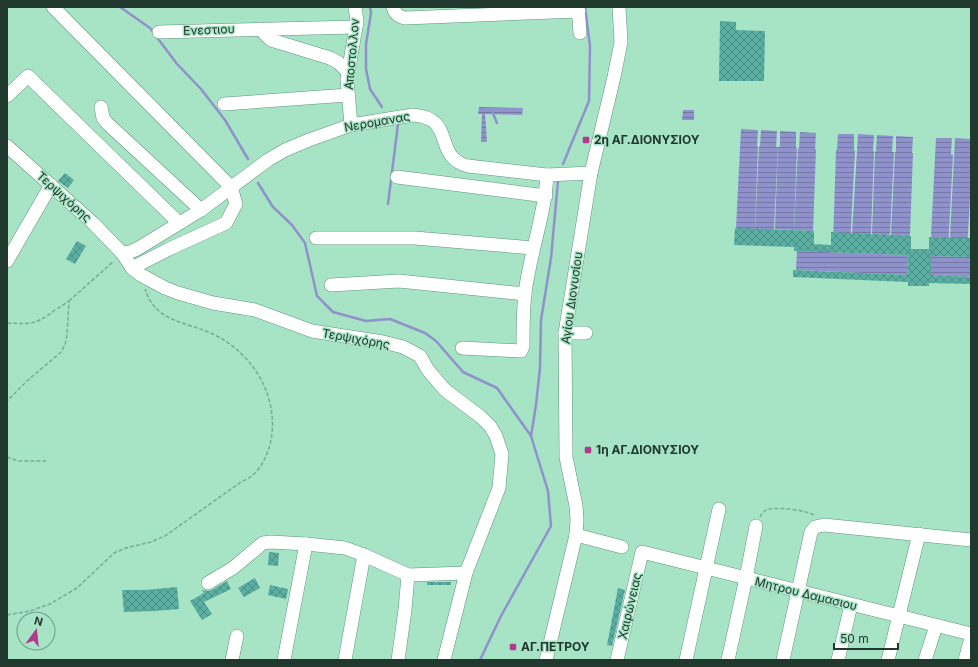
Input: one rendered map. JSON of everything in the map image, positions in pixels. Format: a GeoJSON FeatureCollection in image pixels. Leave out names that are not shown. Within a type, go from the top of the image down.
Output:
{"type":"FeatureCollection","features":[{"type":"Feature","properties":{"kind":"street"},"geometry":{"type":"LineString","coordinates":[[53,7],[231,187],[236,204],[226,223],[169,249],[137,272]]}},
{"type":"Feature","properties":{"kind":"street","name":"Αποστολλον"},"geometry":{"type":"LineString","coordinates":[[351,125],[347,79],[357,21],[355,7]]}},
{"type":"Feature","properties":{"kind":"street"},"geometry":{"type":"LineString","coordinates":[[393,7],[399,16],[405,18],[579,9],[580,33]]}},
{"type":"Feature","properties":{"kind":"street","name":"Αγίου Διονυσίου"},"geometry":{"type":"LineString","coordinates":[[546,660],[576,535],[578,520],[566,457],[565,333],[591,173],[621,42],[618,7]]}},
{"type":"Feature","properties":{"kind":"street","name":"Ενεστιου"},"geometry":{"type":"LineString","coordinates":[[159,32],[356,27]]}},
{"type":"Feature","properties":{"kind":"street"},"geometry":{"type":"LineString","coordinates":[[260,29],[271,40],[330,58],[348,72]]}},
{"type":"Feature","properties":{"kind":"street"},"geometry":{"type":"LineString","coordinates":[[7,96],[28,76],[179,223]]}},
{"type":"Feature","properties":{"kind":"street"},"geometry":{"type":"LineString","coordinates":[[224,104],[348,95]]}},
{"type":"Feature","properties":{"kind":"street"},"geometry":{"type":"LineString","coordinates":[[101,107],[103,118],[107,123],[200,210]]}},
{"type":"Feature","properties":{"kind":"street","name":"Νερομανας"},"geometry":{"type":"LineString","coordinates":[[122,253],[137,249],[200,210],[276,155],[308,140],[351,125],[413,115],[422,116],[436,122],[440,128],[450,154],[461,164],[547,175],[591,173]]}},
{"type":"Feature","properties":{"kind":"street","name":"Τερψιχόρης"},"geometry":{"type":"LineString","coordinates":[[7,146],[94,224],[122,253],[137,272],[165,288],[213,303],[255,310],[312,331],[402,347],[420,356],[428,370],[445,390],[481,417],[490,426],[496,436],[502,454],[499,488],[466,573],[444,660]]}},
{"type":"Feature","properties":{"kind":"street"},"geometry":{"type":"LineString","coordinates":[[462,348],[521,351],[523,346],[525,294],[533,248],[546,196],[547,175]]}},
{"type":"Feature","properties":{"kind":"street"},"geometry":{"type":"LineString","coordinates":[[397,177],[546,196]]}},
{"type":"Feature","properties":{"kind":"street"},"geometry":{"type":"LineString","coordinates":[[7,261],[51,185]]}},
{"type":"Feature","properties":{"kind":"street"},"geometry":{"type":"LineString","coordinates":[[316,238],[416,238],[533,248]]}},
{"type":"Feature","properties":{"kind":"street"},"geometry":{"type":"LineString","coordinates":[[331,284],[399,281],[525,294]]}},
{"type":"Feature","properties":{"kind":"street"},"geometry":{"type":"LineString","coordinates":[[565,333],[586,332]]}},
{"type":"Feature","properties":{"kind":"street"},"geometry":{"type":"LineString","coordinates":[[686,660],[719,509]]}},
{"type":"Feature","properties":{"kind":"street"},"geometry":{"type":"LineString","coordinates":[[783,660],[811,532],[815,526],[819,525],[971,540]]}},
{"type":"Feature","properties":{"kind":"street"},"geometry":{"type":"LineString","coordinates":[[728,660],[756,526]]}},
{"type":"Feature","properties":{"kind":"street"},"geometry":{"type":"LineString","coordinates":[[888,660],[919,534]]}},
{"type":"Feature","properties":{"kind":"street"},"geometry":{"type":"LineString","coordinates":[[576,535],[622,547]]}},
{"type":"Feature","properties":{"kind":"street"},"geometry":{"type":"LineString","coordinates":[[208,583],[233,568],[263,543],[271,542],[345,548],[408,575],[466,573]]}},
{"type":"Feature","properties":{"kind":"street"},"geometry":{"type":"LineString","coordinates":[[284,660],[306,544]]}},
{"type":"Feature","properties":{"kind":"street","name":"Μητρου Δαμασιου"},"geometry":{"type":"LineString","coordinates":[[642,552],[971,634]]}},
{"type":"Feature","properties":{"kind":"street","name":"Χαιρώνειας"},"geometry":{"type":"LineString","coordinates":[[617,660],[642,552]]}},
{"type":"Feature","properties":{"kind":"street"},"geometry":{"type":"LineString","coordinates":[[346,660],[364,555]]}},
{"type":"Feature","properties":{"kind":"street"},"geometry":{"type":"LineString","coordinates":[[398,660],[408,575]]}},
{"type":"Feature","properties":{"kind":"street"},"geometry":{"type":"LineString","coordinates":[[838,660],[851,605]]}},
{"type":"Feature","properties":{"kind":"street"},"geometry":{"type":"LineString","coordinates":[[924,660],[936,626]]}},
{"type":"Feature","properties":{"kind":"street"},"geometry":{"type":"LineString","coordinates":[[232,660],[237,636]]}},
{"type":"Feature","properties":{"kind":"street"},"geometry":{"type":"LineString","coordinates":[[965,660],[971,638]]}},
{"type":"Feature","properties":{"kind":"path"},"geometry":{"type":"LineString","coordinates":[[7,323],[23,324],[36,322],[45,318],[69,300],[122,253]]}},
{"type":"Feature","properties":{"kind":"path"},"geometry":{"type":"LineString","coordinates":[[7,615],[30,611],[50,604],[77,588],[114,553],[126,548],[151,542],[165,536],[241,482],[252,476],[258,469],[268,448],[272,427],[271,408],[265,387],[255,369],[243,355],[221,339],[167,317],[157,310],[148,298],[143,282],[137,272]]}},
{"type":"Feature","properties":{"kind":"path"},"geometry":{"type":"LineString","coordinates":[[7,401],[27,381],[61,352],[65,345],[67,335],[69,300]]}},
{"type":"Feature","properties":{"kind":"path"},"geometry":{"type":"LineString","coordinates":[[7,457],[18,461],[46,461]]}},
{"type":"Feature","properties":{"kind":"path"},"geometry":{"type":"LineString","coordinates":[[756,526],[763,512],[776,508],[809,513],[816,517],[819,525]]}},
{"type":"Feature","properties":{"kind":"water"},"geometry":{"type":"Polygon","coordinates":[[[479,107],[523,108],[522,115],[485,114],[487,142],[481,142],[482,114],[478,114],[479,107]]]}},
{"type":"Feature","properties":{"kind":"water"},"geometry":{"type":"Polygon","coordinates":[[[683,110],[694,110],[694,120],[682,120],[683,110]]]}},
{"type":"Feature","properties":{"kind":"water"},"geometry":{"type":"Polygon","coordinates":[[[741,129],[758,130],[758,147],[755,228],[737,241],[736,228],[741,129]]]}},
{"type":"Feature","properties":{"kind":"water"},"geometry":{"type":"Polygon","coordinates":[[[761,130],[777,131],[776,147],[778,147],[773,230],[755,229],[761,130]]]}},
{"type":"Feature","properties":{"kind":"water"},"geometry":{"type":"Polygon","coordinates":[[[780,131],[796,132],[797,148],[794,230],[775,229],[780,131]]]}},
{"type":"Feature","properties":{"kind":"water"},"geometry":{"type":"Polygon","coordinates":[[[800,132],[816,133],[813,231],[794,230],[800,132]]]}},
{"type":"Feature","properties":{"kind":"water"},"geometry":{"type":"Polygon","coordinates":[[[838,134],[854,134],[855,151],[850,246],[843,233],[833,245],[836,150],[838,134]]]}},
{"type":"Feature","properties":{"kind":"water"},"geometry":{"type":"Polygon","coordinates":[[[858,134],[874,135],[871,233],[869,247],[863,234],[861,233],[853,246],[852,233],[858,134]]]}},
{"type":"Feature","properties":{"kind":"water"},"geometry":{"type":"Polygon","coordinates":[[[877,135],[893,136],[892,152],[894,152],[889,248],[882,247],[882,235],[880,234],[880,247],[872,247],[875,152],[877,135]]]}},
{"type":"Feature","properties":{"kind":"water"},"geometry":{"type":"Polygon","coordinates":[[[896,136],[913,137],[910,235],[908,249],[901,248],[902,235],[900,235],[899,248],[892,248],[891,234],[896,136]]]}},
{"type":"Feature","properties":{"kind":"water"},"geometry":{"type":"Polygon","coordinates":[[[936,138],[952,138],[951,154],[953,155],[948,250],[941,250],[941,237],[939,237],[938,250],[931,249],[936,138]]]}},
{"type":"Feature","properties":{"kind":"water"},"geometry":{"type":"Polygon","coordinates":[[[955,138],[971,139],[971,181],[967,251],[960,238],[958,238],[951,250],[950,237],[955,138]]]}},
{"type":"Feature","properties":{"kind":"water"},"geometry":{"type":"Polygon","coordinates":[[[797,251],[908,255],[907,275],[796,270],[797,251]]]}},
{"type":"Feature","properties":{"kind":"water"},"geometry":{"type":"Polygon","coordinates":[[[931,256],[971,257],[971,277],[931,275],[931,256]]]}},
{"type":"Feature","properties":{"kind":"building"},"geometry":{"type":"Polygon","coordinates":[[[720,21],[736,22],[736,30],[765,31],[764,81],[719,81],[720,21]]]}},
{"type":"Feature","properties":{"kind":"building"},"geometry":{"type":"Polygon","coordinates":[[[65,173],[74,180],[68,188],[58,181],[65,173]]]}},
{"type":"Feature","properties":{"kind":"building"},"geometry":{"type":"Polygon","coordinates":[[[735,228],[814,231],[814,244],[831,245],[831,232],[911,236],[911,249],[929,249],[929,237],[971,238],[970,257],[931,256],[931,275],[971,277],[971,284],[929,283],[929,286],[908,286],[908,282],[793,277],[793,270],[907,275],[908,255],[794,251],[794,247],[734,245],[735,228]]]}},
{"type":"Feature","properties":{"kind":"building"},"geometry":{"type":"Polygon","coordinates":[[[77,241],[86,246],[75,264],[66,259],[77,241]]]}},
{"type":"Feature","properties":{"kind":"building"},"geometry":{"type":"Polygon","coordinates":[[[269,552],[279,553],[278,566],[268,565],[269,552]]]}},
{"type":"Feature","properties":{"kind":"building"},"geometry":{"type":"Polygon","coordinates":[[[255,578],[260,588],[244,597],[238,588],[255,578]]]}},
{"type":"Feature","properties":{"kind":"building"},"geometry":{"type":"Polygon","coordinates":[[[227,581],[231,589],[204,602],[212,614],[202,620],[190,601],[204,593],[202,590],[212,590],[227,581]]]}},
{"type":"Feature","properties":{"kind":"building"},"geometry":{"type":"Polygon","coordinates":[[[427,582],[451,582],[451,585],[427,585],[427,582]]]}},
{"type":"Feature","properties":{"kind":"building"},"geometry":{"type":"Polygon","coordinates":[[[270,585],[288,589],[286,599],[268,595],[270,585]]]}},
{"type":"Feature","properties":{"kind":"building"},"geometry":{"type":"Polygon","coordinates":[[[177,587],[179,609],[124,612],[122,590],[145,590],[177,587]]]}},
{"type":"Feature","properties":{"kind":"building"},"geometry":{"type":"Polygon","coordinates":[[[618,588],[625,590],[612,646],[607,645],[618,588]]]}},
{"type":"Feature","properties":{"kind":"waterway"},"geometry":{"type":"LineString","coordinates":[[120,7],[150,28],[177,64],[201,89],[225,120],[248,159]]}},
{"type":"Feature","properties":{"kind":"waterway"},"geometry":{"type":"LineString","coordinates":[[370,7],[371,13],[366,44],[366,69],[370,89],[382,107]]}},
{"type":"Feature","properties":{"kind":"waterway"},"geometry":{"type":"LineString","coordinates":[[563,164],[589,101],[590,46],[585,7]]}},
{"type":"Feature","properties":{"kind":"waterway"},"geometry":{"type":"LineString","coordinates":[[492,111],[497,123]]}},
{"type":"Feature","properties":{"kind":"waterway"},"geometry":{"type":"LineString","coordinates":[[388,204],[398,124]]}},
{"type":"Feature","properties":{"kind":"waterway"},"geometry":{"type":"LineString","coordinates":[[480,660],[501,616],[551,526],[548,491],[531,436],[540,368],[541,320],[551,258],[558,181]]}},
{"type":"Feature","properties":{"kind":"waterway"},"geometry":{"type":"LineString","coordinates":[[258,183],[273,207],[292,225],[305,243],[317,296],[333,312],[366,321],[390,319],[425,333],[436,341],[463,372],[497,388],[531,436]]}},
{"type":"Feature","properties":{"kind":"place","name":"2η ΑΓ.ΔΙΟΝΥΣΙΟΥ"},"geometry":{"type":"Point","coordinates":[586,140]}},
{"type":"Feature","properties":{"kind":"place","name":"1η ΑΓ.ΔΙΟΝΥΣΙΟΥ"},"geometry":{"type":"Point","coordinates":[588,450]}},
{"type":"Feature","properties":{"kind":"place","name":"ΑΓ.ΠΕΤΡΟΥ"},"geometry":{"type":"Point","coordinates":[513,647]}}]}
